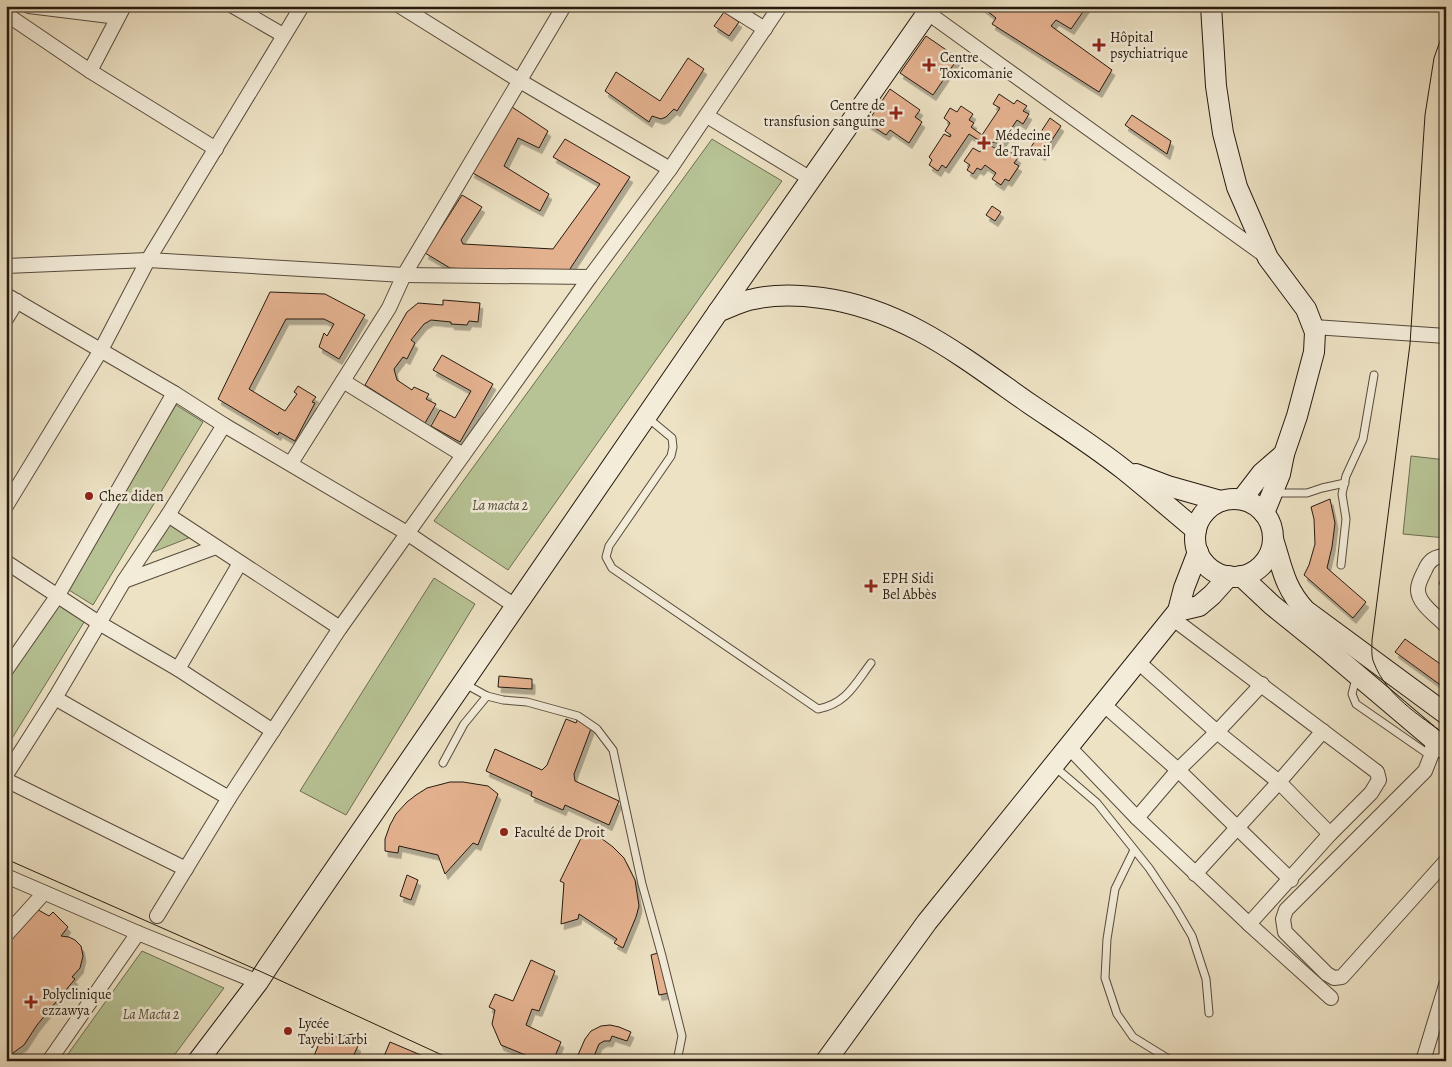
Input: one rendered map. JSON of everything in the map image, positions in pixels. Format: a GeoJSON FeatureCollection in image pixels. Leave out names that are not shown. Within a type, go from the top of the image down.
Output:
{"type":"FeatureCollection","features":[{"type":"Feature","properties":{"kind":"main road"},"geometry":{"type":"LineString","coordinates":[[1211,6],[1216,86],[1229,160],[1237,187],[1268,258],[1306,309],[1315,332],[1314,352],[1297,416],[1284,454],[1280,474],[1264,513]]}},
{"type":"Feature","properties":{"kind":"main road"},"geometry":{"type":"LineString","coordinates":[[198,1061],[258,982],[646,416],[930,9]]}},
{"type":"Feature","properties":{"kind":"main road"},"geometry":{"type":"LineString","coordinates":[[718,312],[752,299],[772,296],[836,300],[878,311],[926,333],[942,344],[1122,469],[1196,530]]}},
{"type":"Feature","properties":{"kind":"main road"},"geometry":{"type":"LineString","coordinates":[[1242,499],[1262,473],[1284,454]]}},
{"type":"Feature","properties":{"kind":"main road"},"geometry":{"type":"LineString","coordinates":[[1122,469],[1168,486],[1221,501]]}},
{"type":"Feature","properties":{"kind":"main road"},"geometry":{"type":"LineString","coordinates":[[1273,539],[1271,552],[1264,563],[1254,572],[1235,576],[1219,574],[1210,569],[1203,561],[1195,542],[1199,521],[1204,512],[1212,505],[1221,501],[1242,499],[1258,506],[1272,529],[1273,539],[1288,587],[1294,598],[1305,610],[1446,714]]}},
{"type":"Feature","properties":{"kind":"main road"},"geometry":{"type":"LineString","coordinates":[[826,1061],[927,922],[1175,614],[1198,552]]}},
{"type":"Feature","properties":{"kind":"main road"},"geometry":{"type":"LineString","coordinates":[[1175,614],[1199,606],[1235,576]]}},
{"type":"Feature","properties":{"kind":"main road"},"geometry":{"type":"LineString","coordinates":[[1235,576],[1356,675],[1436,749]]}},
{"type":"Feature","properties":{"kind":"street"},"geometry":{"type":"LineString","coordinates":[[29,6],[121,11],[90,70]]}},
{"type":"Feature","properties":{"kind":"street"},"geometry":{"type":"LineString","coordinates":[[233,6],[283,36]]}},
{"type":"Feature","properties":{"kind":"street"},"geometry":{"type":"LineString","coordinates":[[6,506],[100,350],[148,260],[302,6]]}},
{"type":"Feature","properties":{"kind":"street"},"geometry":{"type":"LineString","coordinates":[[400,6],[415,10],[520,81],[670,169]]}},
{"type":"Feature","properties":{"kind":"street"},"geometry":{"type":"LineString","coordinates":[[291,463],[389,308],[404,275],[564,6]]}},
{"type":"Feature","properties":{"kind":"street"},"geometry":{"type":"LineString","coordinates":[[728,6],[765,29]]}},
{"type":"Feature","properties":{"kind":"street"},"geometry":{"type":"LineString","coordinates":[[157,916],[229,798],[340,628],[590,277],[670,169],[780,6]]}},
{"type":"Feature","properties":{"kind":"street"},"geometry":{"type":"LineString","coordinates":[[930,9],[1268,258]]}},
{"type":"Feature","properties":{"kind":"street"},"geometry":{"type":"LineString","coordinates":[[6,14],[90,70],[216,149]]}},
{"type":"Feature","properties":{"kind":"street"},"geometry":{"type":"LineString","coordinates":[[707,116],[811,179]]}},
{"type":"Feature","properties":{"kind":"street"},"geometry":{"type":"LineString","coordinates":[[6,266],[148,260],[404,275],[590,277]]}},
{"type":"Feature","properties":{"kind":"street"},"geometry":{"type":"LineString","coordinates":[[6,319],[11,298],[407,533],[515,606]]}},
{"type":"Feature","properties":{"kind":"street"},"geometry":{"type":"LineString","coordinates":[[1314,327],[1446,336]]}},
{"type":"Feature","properties":{"kind":"street"},"geometry":{"type":"LineString","coordinates":[[343,381],[463,455]]}},
{"type":"Feature","properties":{"kind":"street"},"geometry":{"type":"LineString","coordinates":[[6,670],[58,595],[174,393]]}},
{"type":"Feature","properties":{"kind":"street"},"geometry":{"type":"LineString","coordinates":[[6,775],[55,698],[124,581],[168,516],[224,425]]}},
{"type":"Feature","properties":{"kind":"street"},"geometry":{"type":"LineString","coordinates":[[168,516],[340,628]]}},
{"type":"Feature","properties":{"kind":"street"},"geometry":{"type":"LineString","coordinates":[[124,581],[216,547]]}},
{"type":"Feature","properties":{"kind":"street"},"geometry":{"type":"LineString","coordinates":[[1446,556],[1439,556],[1431,560],[1420,579],[1418,589],[1422,601],[1446,626]]}},
{"type":"Feature","properties":{"kind":"street"},"geometry":{"type":"LineString","coordinates":[[6,562],[99,623],[178,669],[273,731]]}},
{"type":"Feature","properties":{"kind":"street"},"geometry":{"type":"LineString","coordinates":[[178,669],[240,563]]}},
{"type":"Feature","properties":{"kind":"street"},"geometry":{"type":"LineString","coordinates":[[1175,614],[1262,684],[1377,772],[1379,780],[1371,793],[1330,834],[1291,880],[1249,924]]}},
{"type":"Feature","properties":{"kind":"street"},"geometry":{"type":"LineString","coordinates":[[1137,661],[1217,732],[1280,782],[1330,834]]}},
{"type":"Feature","properties":{"kind":"street"},"geometry":{"type":"LineString","coordinates":[[1137,818],[1178,770],[1262,684]]}},
{"type":"Feature","properties":{"kind":"street"},"geometry":{"type":"LineString","coordinates":[[55,698],[229,798]]}},
{"type":"Feature","properties":{"kind":"street"},"geometry":{"type":"LineString","coordinates":[[1103,704],[1178,770],[1291,880]]}},
{"type":"Feature","properties":{"kind":"street"},"geometry":{"type":"LineString","coordinates":[[1195,874],[1280,782],[1323,731]]}},
{"type":"Feature","properties":{"kind":"street"},"geometry":{"type":"LineString","coordinates":[[1068,746],[1137,818],[1195,874],[1331,998]]}},
{"type":"Feature","properties":{"kind":"street"},"geometry":{"type":"LineString","coordinates":[[1436,749],[1425,771],[1413,784],[1286,910],[1283,919],[1285,932],[1327,974],[1334,978],[1342,977],[1446,861]]}},
{"type":"Feature","properties":{"kind":"street"},"geometry":{"type":"LineString","coordinates":[[6,780],[186,869]]}},
{"type":"Feature","properties":{"kind":"street"},"geometry":{"type":"LineString","coordinates":[[6,876],[258,982]]}},
{"type":"Feature","properties":{"kind":"street"},"geometry":{"type":"LineString","coordinates":[[6,935],[44,893]]}},
{"type":"Feature","properties":{"kind":"street"},"geometry":{"type":"LineString","coordinates":[[48,1061],[138,933]]}},
{"type":"Feature","properties":{"kind":"street"},"geometry":{"type":"LineString","coordinates":[[1423,1061],[1446,985]]}},
{"type":"Feature","properties":{"kind":"lane"},"geometry":{"type":"LineString","coordinates":[[1341,565],[1346,519],[1342,494],[1346,476],[1363,440],[1374,374]]}},
{"type":"Feature","properties":{"kind":"lane"},"geometry":{"type":"LineString","coordinates":[[646,416],[672,438],[673,448],[671,456],[609,546],[606,557],[612,568],[818,709],[830,706],[847,696],[871,663]]}},
{"type":"Feature","properties":{"kind":"lane"},"geometry":{"type":"LineString","coordinates":[[1272,493],[1307,493],[1345,484]]}},
{"type":"Feature","properties":{"kind":"lane"},"geometry":{"type":"LineString","coordinates":[[463,682],[487,696],[503,700],[527,702],[578,716],[597,729],[612,750],[642,884],[682,1036],[677,1061]]}},
{"type":"Feature","properties":{"kind":"lane"},"geometry":{"type":"LineString","coordinates":[[443,763],[464,724],[487,696]]}},
{"type":"Feature","properties":{"kind":"lane"},"geometry":{"type":"LineString","coordinates":[[1052,765],[1097,803],[1154,876],[1192,936],[1206,979],[1209,1013]]}},
{"type":"Feature","properties":{"kind":"lane"},"geometry":{"type":"LineString","coordinates":[[1134,850],[1115,889],[1107,939],[1105,978],[1117,1014],[1133,1037],[1172,1061]]}},
{"type":"Feature","properties":{"kind":"path"},"geometry":{"type":"LineString","coordinates":[[472,1061],[474,1056],[484,1061]]}},
{"type":"Feature","properties":{"kind":"green space","name":"La macta 2"},"geometry":{"type":"Polygon","coordinates":[[[712,139],[782,181],[508,570],[434,521],[712,139]]]}},
{"type":"Feature","properties":{"kind":"green space"},"geometry":{"type":"Polygon","coordinates":[[[176,405],[203,422],[93,605],[64,587],[176,405]]]}},
{"type":"Feature","properties":{"kind":"green space"},"geometry":{"type":"Polygon","coordinates":[[[1411,456],[1446,460],[1446,538],[1403,534],[1411,456]]]}},
{"type":"Feature","properties":{"kind":"green space"},"geometry":{"type":"Polygon","coordinates":[[[167,521],[191,537],[148,554],[167,521]]]}},
{"type":"Feature","properties":{"kind":"green space"},"geometry":{"type":"Polygon","coordinates":[[[434,578],[475,604],[346,815],[300,791],[434,578]]]}},
{"type":"Feature","properties":{"kind":"green space"},"geometry":{"type":"Polygon","coordinates":[[[55,600],[86,619],[6,748],[6,679],[55,600]]]}},
{"type":"Feature","properties":{"kind":"green space","name":"La Macta 2"},"geometry":{"type":"Polygon","coordinates":[[[142,951],[224,988],[170,1061],[63,1061],[142,951]]]}},
{"type":"Feature","properties":{"kind":"building"},"geometry":{"type":"Polygon","coordinates":[[[981,6],[1030,6],[1037,11],[1041,6],[1087,6],[1071,29],[1056,20],[1051,26],[1112,70],[1099,92],[992,24],[996,18],[981,6]]]}},
{"type":"Feature","properties":{"kind":"building"},"geometry":{"type":"Polygon","coordinates":[[[724,12],[739,22],[729,36],[714,26],[724,12]]]}},
{"type":"Feature","properties":{"kind":"building","name":"Centre Toxicomanie"},"geometry":{"type":"Polygon","coordinates":[[[926,36],[958,58],[933,95],[900,73],[926,36]]]}},
{"type":"Feature","properties":{"kind":"building"},"geometry":{"type":"Polygon","coordinates":[[[688,58],[704,69],[677,111],[674,109],[661,119],[652,116],[649,122],[605,91],[616,72],[660,101],[688,58]]]}},
{"type":"Feature","properties":{"kind":"building","name":"Centre de transfusion sanguine"},"geometry":{"type":"Polygon","coordinates":[[[890,89],[920,110],[915,117],[922,122],[909,143],[890,130],[886,135],[867,123],[890,89]]]}},
{"type":"Feature","properties":{"kind":"building"},"geometry":{"type":"Polygon","coordinates":[[[999,94],[1014,104],[1017,100],[1027,106],[1023,111],[1029,114],[1023,124],[1017,120],[1001,144],[993,142],[990,145],[1006,156],[1009,151],[1018,158],[1014,163],[1019,166],[1009,181],[1005,179],[1001,185],[992,179],[996,173],[985,165],[981,170],[977,168],[973,174],[967,170],[970,165],[964,161],[973,148],[980,152],[985,144],[969,134],[946,168],[942,165],[938,171],[929,165],[932,160],[929,157],[944,134],[950,137],[951,135],[945,131],[950,123],[944,118],[950,108],[957,112],[961,106],[973,114],[969,120],[974,123],[971,127],[982,135],[1000,108],[993,104],[999,94]]]}},
{"type":"Feature","properties":{"kind":"building"},"geometry":{"type":"Polygon","coordinates":[[[512,107],[548,131],[539,148],[518,138],[504,166],[549,194],[540,211],[471,172],[512,107]]]}},
{"type":"Feature","properties":{"kind":"building"},"geometry":{"type":"Polygon","coordinates":[[[1132,115],[1171,141],[1167,154],[1125,125],[1132,115]]]}},
{"type":"Feature","properties":{"kind":"building"},"geometry":{"type":"Polygon","coordinates":[[[1050,118],[1061,126],[1042,155],[1031,147],[1050,118]]]}},
{"type":"Feature","properties":{"kind":"building"},"geometry":{"type":"Polygon","coordinates":[[[565,139],[630,177],[566,275],[450,268],[425,253],[462,195],[482,207],[461,240],[463,244],[553,249],[600,184],[553,157],[565,139]]]}},
{"type":"Feature","properties":{"kind":"building"},"geometry":{"type":"Polygon","coordinates":[[[992,206],[1001,212],[995,221],[986,215],[992,206]]]}},
{"type":"Feature","properties":{"kind":"building"},"geometry":{"type":"Polygon","coordinates":[[[270,292],[325,294],[365,315],[339,359],[319,347],[324,333],[327,336],[334,324],[324,319],[286,319],[249,389],[285,411],[297,394],[294,392],[298,386],[316,397],[312,402],[315,403],[295,441],[279,432],[278,435],[218,399],[270,292]]]}},
{"type":"Feature","properties":{"kind":"building"},"geometry":{"type":"Polygon","coordinates":[[[443,300],[480,303],[478,322],[469,321],[467,325],[431,320],[424,324],[411,340],[415,343],[407,359],[403,357],[394,369],[397,380],[412,390],[414,387],[429,394],[426,399],[436,404],[425,423],[365,385],[407,312],[418,303],[443,305],[443,300]]]}},
{"type":"Feature","properties":{"kind":"building"},"geometry":{"type":"Polygon","coordinates":[[[442,355],[493,384],[460,442],[431,426],[440,410],[455,418],[471,391],[433,370],[442,355]]]}},
{"type":"Feature","properties":{"kind":"building"},"geometry":{"type":"Polygon","coordinates":[[[1330,499],[1335,523],[1327,568],[1366,602],[1353,618],[1304,575],[1315,544],[1314,519],[1311,507],[1330,499]]]}},
{"type":"Feature","properties":{"kind":"building"},"geometry":{"type":"Polygon","coordinates":[[[1444,570],[1446,571],[1446,587],[1439,584],[1444,570]]]}},
{"type":"Feature","properties":{"kind":"building"},"geometry":{"type":"Polygon","coordinates":[[[1405,639],[1446,668],[1446,689],[1395,652],[1405,639]]]}},
{"type":"Feature","properties":{"kind":"building"},"geometry":{"type":"Polygon","coordinates":[[[499,676],[532,679],[532,689],[498,687],[499,676]]]}},
{"type":"Feature","properties":{"kind":"building"},"geometry":{"type":"Polygon","coordinates":[[[578,718],[592,726],[574,774],[575,781],[619,801],[609,825],[565,805],[563,810],[531,796],[532,792],[486,771],[495,749],[542,770],[547,765],[566,719],[576,723],[578,718]]]}},
{"type":"Feature","properties":{"kind":"building"},"geometry":{"type":"Polygon","coordinates":[[[450,782],[488,786],[498,794],[478,845],[473,843],[445,874],[438,855],[399,846],[398,853],[385,851],[385,839],[390,825],[396,814],[407,802],[427,788],[450,782]]]}},
{"type":"Feature","properties":{"kind":"building"},"geometry":{"type":"Polygon","coordinates":[[[585,830],[597,835],[624,858],[635,880],[639,906],[623,948],[614,943],[617,939],[579,914],[578,919],[561,924],[564,883],[560,881],[585,830]]]}},
{"type":"Feature","properties":{"kind":"building"},"geometry":{"type":"Polygon","coordinates":[[[407,875],[418,880],[411,900],[400,896],[407,875]]]}},
{"type":"Feature","properties":{"kind":"building","name":"Polyclinique ezzawya"},"geometry":{"type":"Polygon","coordinates":[[[33,907],[49,916],[53,912],[68,927],[61,936],[75,940],[81,946],[83,956],[80,968],[72,977],[75,979],[37,1025],[24,1045],[6,1058],[6,938],[33,907]]]}},
{"type":"Feature","properties":{"kind":"building"},"geometry":{"type":"Polygon","coordinates":[[[658,953],[669,993],[659,995],[651,955],[658,953]]]}},
{"type":"Feature","properties":{"kind":"building"},"geometry":{"type":"Polygon","coordinates":[[[531,960],[555,971],[539,1011],[532,1009],[526,1025],[561,1042],[553,1061],[540,1061],[501,1045],[492,1024],[495,1010],[489,1007],[495,994],[513,1001],[531,960]]]}},
{"type":"Feature","properties":{"kind":"building"},"geometry":{"type":"Polygon","coordinates":[[[610,1025],[631,1032],[627,1041],[612,1036],[610,1041],[604,1041],[599,1044],[592,1061],[578,1055],[591,1031],[601,1026],[610,1025]]]}},
{"type":"Feature","properties":{"kind":"building"},"geometry":{"type":"Polygon","coordinates":[[[324,1031],[337,1037],[353,1034],[353,1043],[358,1046],[351,1061],[312,1061],[324,1031]]]}},
{"type":"Feature","properties":{"kind":"building"},"geometry":{"type":"Polygon","coordinates":[[[390,1042],[435,1061],[382,1061],[390,1042]]]}},
{"type":"Feature","properties":{"kind":"tram line"},"geometry":{"type":"LineString","coordinates":[[1446,24],[1434,58],[1425,115],[1410,344],[1372,640],[1372,658],[1379,675],[1405,704],[1446,735]]}},
{"type":"Feature","properties":{"kind":"tram line"},"geometry":{"type":"LineString","coordinates":[[6,859],[264,973],[455,1061]]}},
{"type":"Feature","properties":{"kind":"place","name":"Hôpital psychiatrique"},"geometry":{"type":"Point","coordinates":[1099,45]}},
{"type":"Feature","properties":{"kind":"place","name":"Centre Toxicomanie"},"geometry":{"type":"Point","coordinates":[929,65]}},
{"type":"Feature","properties":{"kind":"place","name":"Centre de transfusion sanguine"},"geometry":{"type":"Point","coordinates":[896,113]}},
{"type":"Feature","properties":{"kind":"place","name":"Médecine de Travail"},"geometry":{"type":"Point","coordinates":[984,143]}},
{"type":"Feature","properties":{"kind":"place","name":"Chez diden"},"geometry":{"type":"Point","coordinates":[89,496]}},
{"type":"Feature","properties":{"kind":"place","name":"EPH Sidi Bel Abbès"},"geometry":{"type":"Point","coordinates":[871,586]}},
{"type":"Feature","properties":{"kind":"place","name":"Faculté de Droit"},"geometry":{"type":"Point","coordinates":[504,832]}},
{"type":"Feature","properties":{"kind":"place","name":"Polyclinique ezzawya"},"geometry":{"type":"Point","coordinates":[31,1002]}},
{"type":"Feature","properties":{"kind":"place","name":"Lycée Tayebi Larbi"},"geometry":{"type":"Point","coordinates":[288,1031]}}]}
